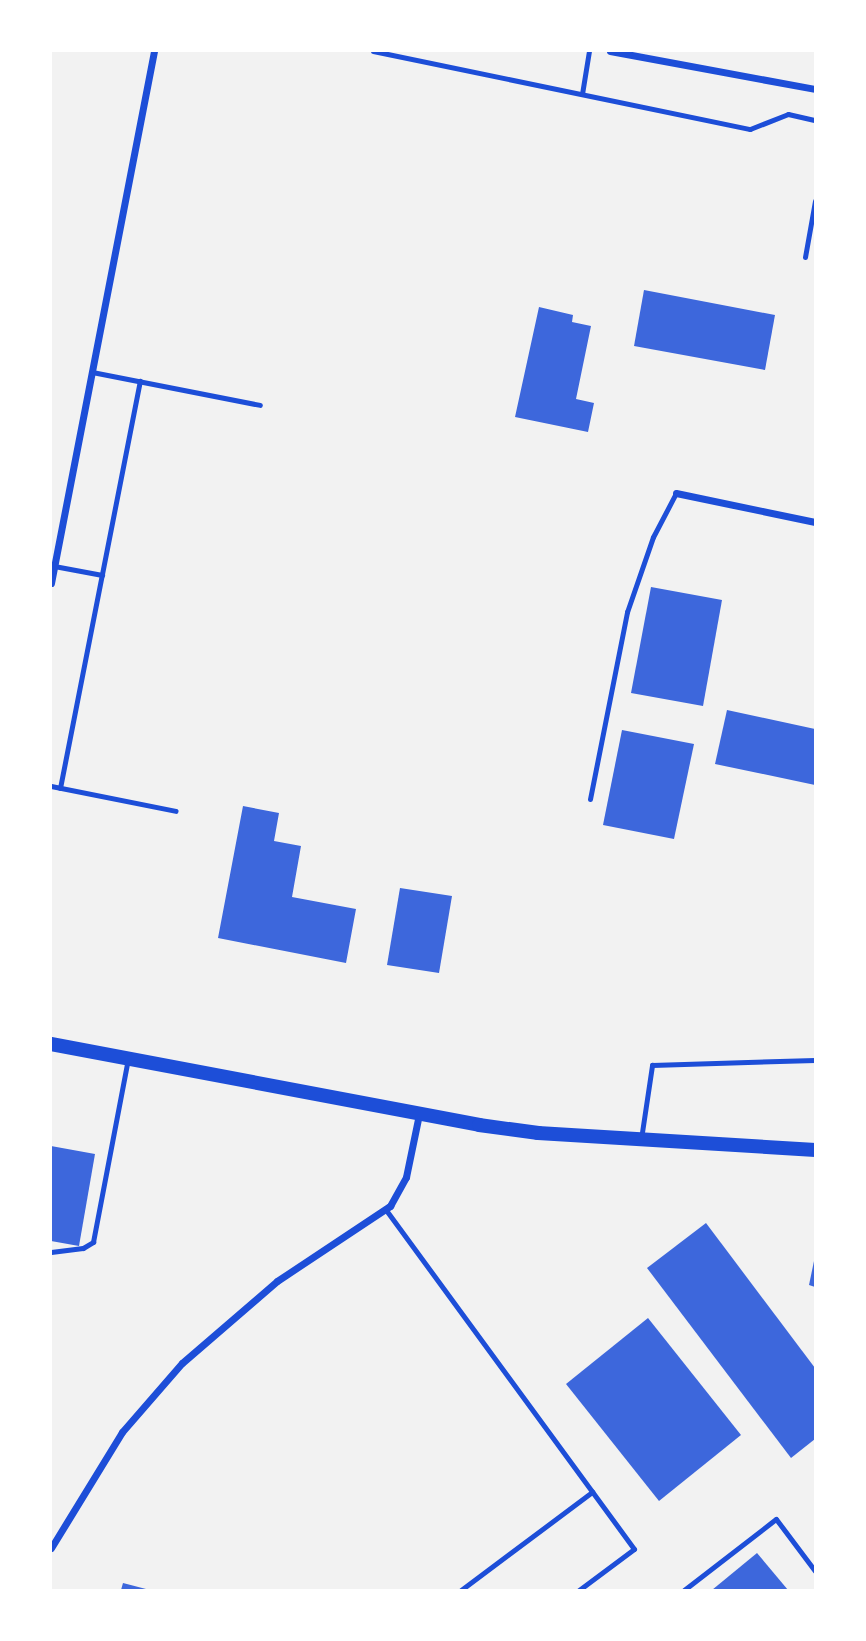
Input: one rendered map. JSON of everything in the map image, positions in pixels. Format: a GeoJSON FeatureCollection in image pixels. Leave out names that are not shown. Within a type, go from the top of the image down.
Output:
{"type":"FeatureCollection","features":[{"type":"Feature","properties":{"kind":"main road"},"geometry":{"type":"LineString","coordinates":[[51,1044],[419,1114],[538,1133],[815,1150]]}},
{"type":"Feature","properties":{"kind":"street"},"geometry":{"type":"LineString","coordinates":[[51,583],[154,51]]}},
{"type":"Feature","properties":{"kind":"street"},"geometry":{"type":"LineString","coordinates":[[610,51],[815,89]]}},
{"type":"Feature","properties":{"kind":"street"},"geometry":{"type":"LineString","coordinates":[[676,493],[815,522]]}},
{"type":"Feature","properties":{"kind":"street"},"geometry":{"type":"LineString","coordinates":[[51,1548],[122,1432],[182,1363],[277,1281],[386,1210],[406,1177],[419,1114]]}},
{"type":"Feature","properties":{"kind":"lane"},"geometry":{"type":"LineString","coordinates":[[373,51],[750,129],[788,114],[815,120]]}},
{"type":"Feature","properties":{"kind":"lane"},"geometry":{"type":"LineString","coordinates":[[582,93],[589,51]]}},
{"type":"Feature","properties":{"kind":"lane"},"geometry":{"type":"LineString","coordinates":[[805,257],[815,201]]}},
{"type":"Feature","properties":{"kind":"lane"},"geometry":{"type":"LineString","coordinates":[[92,372],[260,405]]}},
{"type":"Feature","properties":{"kind":"lane"},"geometry":{"type":"LineString","coordinates":[[60,788],[140,381]]}},
{"type":"Feature","properties":{"kind":"lane"},"geometry":{"type":"LineString","coordinates":[[590,799],[627,612],[653,537],[676,493]]}},
{"type":"Feature","properties":{"kind":"lane"},"geometry":{"type":"LineString","coordinates":[[54,566],[102,575]]}},
{"type":"Feature","properties":{"kind":"lane"},"geometry":{"type":"LineString","coordinates":[[51,786],[176,811]]}},
{"type":"Feature","properties":{"kind":"lane"},"geometry":{"type":"LineString","coordinates":[[51,1252],[83,1248],[93,1242],[128,1059]]}},
{"type":"Feature","properties":{"kind":"lane"},"geometry":{"type":"LineString","coordinates":[[641,1139],[652,1065],[815,1060]]}},
{"type":"Feature","properties":{"kind":"lane"},"geometry":{"type":"LineString","coordinates":[[386,1210],[634,1549],[579,1590]]}},
{"type":"Feature","properties":{"kind":"lane"},"geometry":{"type":"LineString","coordinates":[[461,1590],[592,1492]]}},
{"type":"Feature","properties":{"kind":"lane"},"geometry":{"type":"LineString","coordinates":[[684,1590],[776,1519],[815,1571]]}},
{"type":"Feature","properties":{"kind":"building"},"geometry":{"type":"Polygon","coordinates":[[[644,290],[775,315],[765,370],[634,346],[644,290]]]}},
{"type":"Feature","properties":{"kind":"building"},"geometry":{"type":"Polygon","coordinates":[[[539,307],[573,315],[572,322],[591,326],[576,399],[594,403],[588,432],[515,417],[539,307]]]}},
{"type":"Feature","properties":{"kind":"building"},"geometry":{"type":"Polygon","coordinates":[[[651,587],[722,600],[703,706],[631,693],[651,587]]]}},
{"type":"Feature","properties":{"kind":"building"},"geometry":{"type":"Polygon","coordinates":[[[727,710],[815,729],[815,785],[715,764],[727,710]]]}},
{"type":"Feature","properties":{"kind":"building"},"geometry":{"type":"Polygon","coordinates":[[[622,730],[694,744],[674,839],[603,825],[622,730]]]}},
{"type":"Feature","properties":{"kind":"building"},"geometry":{"type":"Polygon","coordinates":[[[243,806],[279,813],[274,841],[301,846],[292,897],[356,909],[346,963],[218,938],[243,806]]]}},
{"type":"Feature","properties":{"kind":"building"},"geometry":{"type":"Polygon","coordinates":[[[400,888],[452,896],[439,973],[387,965],[400,888]]]}},
{"type":"Feature","properties":{"kind":"building"},"geometry":{"type":"Polygon","coordinates":[[[51,1146],[95,1154],[79,1246],[51,1241],[51,1146]]]}},
{"type":"Feature","properties":{"kind":"building"},"geometry":{"type":"Polygon","coordinates":[[[706,1223],[815,1368],[815,1439],[791,1458],[647,1268],[706,1223]]]}},
{"type":"Feature","properties":{"kind":"building"},"geometry":{"type":"Polygon","coordinates":[[[815,1261],[815,1287],[809,1285],[815,1261]]]}},
{"type":"Feature","properties":{"kind":"building"},"geometry":{"type":"Polygon","coordinates":[[[648,1318],[741,1435],[659,1501],[566,1384],[648,1318]]]}},
{"type":"Feature","properties":{"kind":"building"},"geometry":{"type":"Polygon","coordinates":[[[757,1553],[788,1590],[712,1590],[757,1553]]]}},
{"type":"Feature","properties":{"kind":"building"},"geometry":{"type":"Polygon","coordinates":[[[123,1583],[146,1589],[146,1590],[121,1590],[123,1583]]]}}]}
